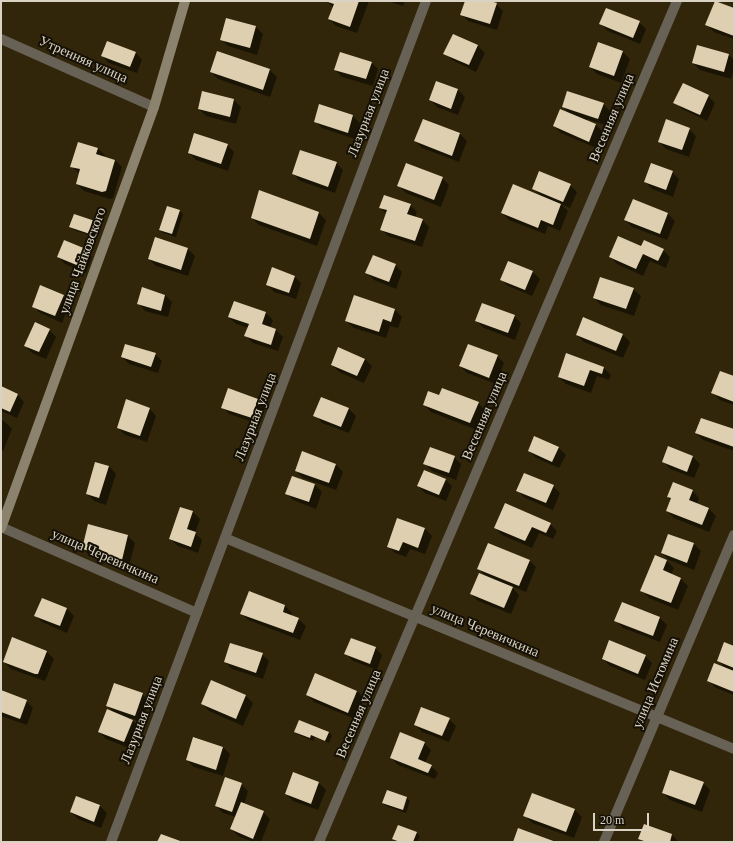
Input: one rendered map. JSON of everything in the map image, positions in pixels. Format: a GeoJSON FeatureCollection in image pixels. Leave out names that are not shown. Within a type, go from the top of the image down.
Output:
{"type":"FeatureCollection","features":[{"type":"Feature","properties":{"kind":"main road","name":"улица Чайковского"},"geometry":{"type":"LineString","coordinates":[[1,527],[154,107],[185,1]]}},
{"type":"Feature","properties":{"kind":"street","name":"Лазурная улица"},"geometry":{"type":"LineString","coordinates":[[111,842],[426,1]]}},
{"type":"Feature","properties":{"kind":"street","name":"Весенняя улица"},"geometry":{"type":"LineString","coordinates":[[319,842],[677,1]]}},
{"type":"Feature","properties":{"kind":"street","name":"Утренняя улица"},"geometry":{"type":"LineString","coordinates":[[1,39],[154,107]]}},
{"type":"Feature","properties":{"kind":"street","name":"улица Черевичкина"},"geometry":{"type":"LineString","coordinates":[[1,527],[197,613]]}},
{"type":"Feature","properties":{"kind":"street","name":"улица Истомина"},"geometry":{"type":"LineString","coordinates":[[604,842],[734,535]]}},
{"type":"Feature","properties":{"kind":"street","name":"улица Черевичкина"},"geometry":{"type":"LineString","coordinates":[[226,538],[734,749]]}},
{"type":"Feature","properties":{"kind":"building"},"geometry":{"type":"Polygon","coordinates":[[[325,1],[359,1],[350,27],[328,19],[334,4],[325,1]]]}},
{"type":"Feature","properties":{"kind":"building"},"geometry":{"type":"Polygon","coordinates":[[[465,1],[490,1],[497,3],[490,24],[460,15],[465,1]]]}},
{"type":"Feature","properties":{"kind":"building"},"geometry":{"type":"Polygon","coordinates":[[[715,1],[734,8],[734,36],[705,25],[715,1]]]}},
{"type":"Feature","properties":{"kind":"building"},"geometry":{"type":"Polygon","coordinates":[[[606,8],[640,21],[633,38],[599,24],[606,8]]]}},
{"type":"Feature","properties":{"kind":"building"},"geometry":{"type":"Polygon","coordinates":[[[226,18],[256,26],[250,48],[220,40],[226,18]]]}},
{"type":"Feature","properties":{"kind":"building"},"geometry":{"type":"Polygon","coordinates":[[[453,34],[478,45],[469,65],[443,54],[453,34]]]}},
{"type":"Feature","properties":{"kind":"building"},"geometry":{"type":"Polygon","coordinates":[[[107,41],[136,52],[130,67],[101,56],[107,41]]]}},
{"type":"Feature","properties":{"kind":"building"},"geometry":{"type":"Polygon","coordinates":[[[598,42],[623,51],[614,76],[589,67],[598,42]]]}},
{"type":"Feature","properties":{"kind":"building"},"geometry":{"type":"Polygon","coordinates":[[[697,45],[729,54],[724,72],[692,63],[697,45]]]}},
{"type":"Feature","properties":{"kind":"building"},"geometry":{"type":"Polygon","coordinates":[[[217,51],[270,69],[263,90],[210,72],[217,51]]]}},
{"type":"Feature","properties":{"kind":"building"},"geometry":{"type":"Polygon","coordinates":[[[340,52],[372,62],[366,79],[334,70],[340,52]]]}},
{"type":"Feature","properties":{"kind":"building"},"geometry":{"type":"Polygon","coordinates":[[[436,81],[458,89],[451,109],[429,100],[436,81]]]}},
{"type":"Feature","properties":{"kind":"building"},"geometry":{"type":"Polygon","coordinates":[[[683,83],[709,95],[700,115],[673,103],[683,83]]]}},
{"type":"Feature","properties":{"kind":"building"},"geometry":{"type":"Polygon","coordinates":[[[202,91],[234,99],[230,117],[198,109],[202,91]]]}},
{"type":"Feature","properties":{"kind":"building"},"geometry":{"type":"Polygon","coordinates":[[[567,91],[604,103],[598,119],[562,107],[567,91]]]}},
{"type":"Feature","properties":{"kind":"building"},"geometry":{"type":"Polygon","coordinates":[[[319,104],[353,115],[348,133],[314,122],[319,104]]]}},
{"type":"Feature","properties":{"kind":"building"},"geometry":{"type":"Polygon","coordinates":[[[560,109],[596,124],[589,142],[553,126],[560,109]]]}},
{"type":"Feature","properties":{"kind":"building"},"geometry":{"type":"Polygon","coordinates":[[[423,119],[460,133],[452,156],[414,141],[423,119]]]}},
{"type":"Feature","properties":{"kind":"building"},"geometry":{"type":"Polygon","coordinates":[[[666,119],[690,128],[682,150],[658,142],[666,119]]]}},
{"type":"Feature","properties":{"kind":"building"},"geometry":{"type":"Polygon","coordinates":[[[194,133],[228,144],[221,164],[188,153],[194,133]]]}},
{"type":"Feature","properties":{"kind":"building"},"geometry":{"type":"Polygon","coordinates":[[[78,142],[98,148],[96,154],[115,160],[106,191],[102,192],[76,184],[80,169],[70,167],[78,142]]]}},
{"type":"Feature","properties":{"kind":"building"},"geometry":{"type":"Polygon","coordinates":[[[300,150],[337,162],[328,187],[292,174],[300,150]]]}},
{"type":"Feature","properties":{"kind":"building"},"geometry":{"type":"Polygon","coordinates":[[[406,163],[443,177],[434,200],[397,186],[406,163]]]}},
{"type":"Feature","properties":{"kind":"building"},"geometry":{"type":"Polygon","coordinates":[[[651,163],[673,171],[666,190],[644,182],[651,163]]]}},
{"type":"Feature","properties":{"kind":"building"},"geometry":{"type":"Polygon","coordinates":[[[539,171],[571,184],[563,202],[532,189],[539,171]]]}},
{"type":"Feature","properties":{"kind":"building"},"geometry":{"type":"Polygon","coordinates":[[[513,184],[561,204],[553,225],[541,220],[538,228],[501,213],[513,184]]]}},
{"type":"Feature","properties":{"kind":"building"},"geometry":{"type":"Polygon","coordinates":[[[259,190],[319,212],[310,239],[251,218],[259,190]]]}},
{"type":"Feature","properties":{"kind":"building"},"geometry":{"type":"Polygon","coordinates":[[[384,195],[411,204],[407,214],[423,219],[415,241],[380,230],[387,210],[379,208],[384,195]]]}},
{"type":"Feature","properties":{"kind":"building"},"geometry":{"type":"Polygon","coordinates":[[[633,199],[668,213],[660,234],[624,220],[633,199]]]}},
{"type":"Feature","properties":{"kind":"building"},"geometry":{"type":"Polygon","coordinates":[[[167,206],[180,210],[172,234],[159,230],[167,206]]]}},
{"type":"Feature","properties":{"kind":"building"},"geometry":{"type":"Polygon","coordinates":[[[74,214],[95,221],[90,234],[69,227],[74,214]]]}},
{"type":"Feature","properties":{"kind":"building"},"geometry":{"type":"Polygon","coordinates":[[[618,236],[641,246],[644,240],[664,249],[658,261],[643,254],[636,269],[609,257],[618,236]]]}},
{"type":"Feature","properties":{"kind":"building"},"geometry":{"type":"Polygon","coordinates":[[[155,237],[188,248],[181,270],[148,259],[155,237]]]}},
{"type":"Feature","properties":{"kind":"building"},"geometry":{"type":"Polygon","coordinates":[[[64,240],[86,249],[79,266],[57,257],[64,240]]]}},
{"type":"Feature","properties":{"kind":"building"},"geometry":{"type":"Polygon","coordinates":[[[373,255],[396,264],[389,282],[365,273],[373,255]]]}},
{"type":"Feature","properties":{"kind":"building"},"geometry":{"type":"Polygon","coordinates":[[[508,261],[533,271],[525,290],[500,280],[508,261]]]}},
{"type":"Feature","properties":{"kind":"building"},"geometry":{"type":"Polygon","coordinates":[[[272,267],[295,276],[289,293],[266,285],[272,267]]]}},
{"type":"Feature","properties":{"kind":"building"},"geometry":{"type":"Polygon","coordinates":[[[600,277],[634,288],[626,309],[593,298],[600,277]]]}},
{"type":"Feature","properties":{"kind":"building"},"geometry":{"type":"Polygon","coordinates":[[[40,285],[64,295],[55,316],[32,307],[40,285]]]}},
{"type":"Feature","properties":{"kind":"building"},"geometry":{"type":"Polygon","coordinates":[[[142,287],[165,295],[161,311],[137,304],[142,287]]]}},
{"type":"Feature","properties":{"kind":"building"},"geometry":{"type":"Polygon","coordinates":[[[354,295],[395,309],[391,322],[383,319],[379,332],[345,321],[354,295]]]}},
{"type":"Feature","properties":{"kind":"building"},"geometry":{"type":"Polygon","coordinates":[[[234,301],[266,312],[262,324],[276,329],[271,345],[244,336],[249,324],[228,317],[234,301]]]}},
{"type":"Feature","properties":{"kind":"building"},"geometry":{"type":"Polygon","coordinates":[[[482,303],[515,315],[508,333],[475,321],[482,303]]]}},
{"type":"Feature","properties":{"kind":"building"},"geometry":{"type":"Polygon","coordinates":[[[583,317],[623,334],[616,351],[576,335],[583,317]]]}},
{"type":"Feature","properties":{"kind":"building"},"geometry":{"type":"Polygon","coordinates":[[[35,322],[50,329],[39,352],[24,346],[35,322]]]}},
{"type":"Feature","properties":{"kind":"building"},"geometry":{"type":"Polygon","coordinates":[[[125,344],[156,353],[151,367],[121,357],[125,344]]]}},
{"type":"Feature","properties":{"kind":"building"},"geometry":{"type":"Polygon","coordinates":[[[468,344],[498,355],[489,378],[459,366],[468,344]]]}},
{"type":"Feature","properties":{"kind":"building"},"geometry":{"type":"Polygon","coordinates":[[[338,347],[365,359],[357,376],[331,365],[338,347]]]}},
{"type":"Feature","properties":{"kind":"building"},"geometry":{"type":"Polygon","coordinates":[[[566,353],[604,367],[602,374],[590,370],[584,386],[558,377],[566,353]]]}},
{"type":"Feature","properties":{"kind":"building"},"geometry":{"type":"Polygon","coordinates":[[[720,371],[734,376],[734,402],[711,393],[720,371]]]}},
{"type":"Feature","properties":{"kind":"building"},"geometry":{"type":"Polygon","coordinates":[[[1,386],[18,394],[10,412],[1,408],[1,386]]]}},
{"type":"Feature","properties":{"kind":"building"},"geometry":{"type":"Polygon","coordinates":[[[228,388],[258,399],[252,418],[221,408],[228,388]]]}},
{"type":"Feature","properties":{"kind":"building"},"geometry":{"type":"Polygon","coordinates":[[[442,388],[479,402],[470,423],[423,405],[428,391],[439,395],[442,388]]]}},
{"type":"Feature","properties":{"kind":"building"},"geometry":{"type":"Polygon","coordinates":[[[321,397],[349,408],[341,427],[313,416],[321,397]]]}},
{"type":"Feature","properties":{"kind":"building"},"geometry":{"type":"Polygon","coordinates":[[[126,399],[150,408],[140,436],[117,428],[126,399]]]}},
{"type":"Feature","properties":{"kind":"building"},"geometry":{"type":"Polygon","coordinates":[[[701,418],[734,429],[734,447],[695,433],[701,418]]]}},
{"type":"Feature","properties":{"kind":"building"},"geometry":{"type":"Polygon","coordinates":[[[534,436],[559,447],[552,462],[528,451],[534,436]]]}},
{"type":"Feature","properties":{"kind":"building"},"geometry":{"type":"Polygon","coordinates":[[[668,446],[693,456],[687,472],[662,462],[668,446]]]}},
{"type":"Feature","properties":{"kind":"building"},"geometry":{"type":"Polygon","coordinates":[[[430,447],[455,456],[449,473],[423,464],[430,447]]]}},
{"type":"Feature","properties":{"kind":"building"},"geometry":{"type":"Polygon","coordinates":[[[302,451],[336,464],[329,483],[295,471],[302,451]]]}},
{"type":"Feature","properties":{"kind":"building"},"geometry":{"type":"Polygon","coordinates":[[[95,462],[109,466],[99,498],[86,494],[95,462]]]}},
{"type":"Feature","properties":{"kind":"building"},"geometry":{"type":"Polygon","coordinates":[[[424,470],[446,479],[439,495],[417,486],[424,470]]]}},
{"type":"Feature","properties":{"kind":"building"},"geometry":{"type":"Polygon","coordinates":[[[524,473],[554,485],[546,503],[516,491],[524,473]]]}},
{"type":"Feature","properties":{"kind":"building"},"geometry":{"type":"Polygon","coordinates":[[[292,476],[315,484],[309,502],[285,494],[292,476]]]}},
{"type":"Feature","properties":{"kind":"building"},"geometry":{"type":"Polygon","coordinates":[[[673,482],[693,490],[689,500],[709,508],[702,525],[666,511],[671,498],[667,497],[673,482]]]}},
{"type":"Feature","properties":{"kind":"building"},"geometry":{"type":"Polygon","coordinates":[[[505,503],[551,523],[546,533],[532,527],[525,541],[494,528],[505,503]]]}},
{"type":"Feature","properties":{"kind":"building"},"geometry":{"type":"Polygon","coordinates":[[[180,507],[193,511],[187,529],[196,532],[191,547],[169,539],[180,507]]]}},
{"type":"Feature","properties":{"kind":"building"},"geometry":{"type":"Polygon","coordinates":[[[397,518],[425,528],[418,548],[403,542],[399,551],[387,547],[397,518]]]}},
{"type":"Feature","properties":{"kind":"building"},"geometry":{"type":"Polygon","coordinates":[[[88,524],[128,535],[122,560],[82,549],[88,524]]]}},
{"type":"Feature","properties":{"kind":"building"},"geometry":{"type":"Polygon","coordinates":[[[668,534],[694,543],[687,563],[661,553],[668,534]]]}},
{"type":"Feature","properties":{"kind":"building"},"geometry":{"type":"Polygon","coordinates":[[[488,543],[530,560],[519,586],[477,569],[488,543]]]}},
{"type":"Feature","properties":{"kind":"building"},"geometry":{"type":"Polygon","coordinates":[[[655,555],[667,560],[663,570],[681,578],[671,603],[640,591],[655,555]]]}},
{"type":"Feature","properties":{"kind":"building"},"geometry":{"type":"Polygon","coordinates":[[[479,573],[513,587],[504,608],[470,594],[479,573]]]}},
{"type":"Feature","properties":{"kind":"building"},"geometry":{"type":"Polygon","coordinates":[[[249,591],[285,605],[283,612],[299,618],[293,633],[240,614],[249,591]]]}},
{"type":"Feature","properties":{"kind":"building"},"geometry":{"type":"Polygon","coordinates":[[[42,598],[67,608],[60,626],[34,616],[42,598]]]}},
{"type":"Feature","properties":{"kind":"building"},"geometry":{"type":"Polygon","coordinates":[[[622,602],[660,617],[653,636],[614,621],[622,602]]]}},
{"type":"Feature","properties":{"kind":"building"},"geometry":{"type":"Polygon","coordinates":[[[12,637],[47,651],[38,674],[3,662],[12,637]]]}},
{"type":"Feature","properties":{"kind":"building"},"geometry":{"type":"Polygon","coordinates":[[[351,638],[376,647],[370,664],[344,654],[351,638]]]}},
{"type":"Feature","properties":{"kind":"building"},"geometry":{"type":"Polygon","coordinates":[[[609,640],[646,655],[638,674],[602,659],[609,640]]]}},
{"type":"Feature","properties":{"kind":"building"},"geometry":{"type":"Polygon","coordinates":[[[724,642],[734,646],[734,668],[717,661],[724,642]]]}},
{"type":"Feature","properties":{"kind":"building"},"geometry":{"type":"Polygon","coordinates":[[[230,643],[263,653],[256,673],[224,662],[230,643]]]}},
{"type":"Feature","properties":{"kind":"building"},"geometry":{"type":"Polygon","coordinates":[[[714,663],[734,671],[734,692],[707,681],[714,663]]]}},
{"type":"Feature","properties":{"kind":"building"},"geometry":{"type":"Polygon","coordinates":[[[315,673],[357,691],[348,713],[306,695],[315,673]]]}},
{"type":"Feature","properties":{"kind":"building"},"geometry":{"type":"Polygon","coordinates":[[[211,680],[246,695],[236,719],[201,704],[211,680]]]}},
{"type":"Feature","properties":{"kind":"building"},"geometry":{"type":"Polygon","coordinates":[[[114,683],[143,693],[135,716],[106,706],[114,683]]]}},
{"type":"Feature","properties":{"kind":"building"},"geometry":{"type":"Polygon","coordinates":[[[1,690],[27,700],[20,719],[1,712],[1,690]]]}},
{"type":"Feature","properties":{"kind":"building"},"geometry":{"type":"Polygon","coordinates":[[[421,707],[450,718],[442,736],[414,725],[421,707]]]}},
{"type":"Feature","properties":{"kind":"building"},"geometry":{"type":"Polygon","coordinates":[[[107,709],[133,720],[124,742],[98,732],[107,709]]]}},
{"type":"Feature","properties":{"kind":"building"},"geometry":{"type":"Polygon","coordinates":[[[299,720],[329,732],[325,741],[311,735],[310,738],[294,732],[299,720]]]}},
{"type":"Feature","properties":{"kind":"building"},"geometry":{"type":"Polygon","coordinates":[[[400,732],[425,742],[418,759],[432,765],[428,773],[390,758],[400,732]]]}},
{"type":"Feature","properties":{"kind":"building"},"geometry":{"type":"Polygon","coordinates":[[[193,737],[223,747],[216,770],[186,760],[193,737]]]}},
{"type":"Feature","properties":{"kind":"building"},"geometry":{"type":"Polygon","coordinates":[[[670,770],[704,782],[695,805],[662,793],[670,770]]]}},
{"type":"Feature","properties":{"kind":"building"},"geometry":{"type":"Polygon","coordinates":[[[293,772],[319,782],[311,804],[285,794],[293,772]]]}},
{"type":"Feature","properties":{"kind":"building"},"geometry":{"type":"Polygon","coordinates":[[[225,777],[242,783],[232,812],[215,806],[225,777]]]}},
{"type":"Feature","properties":{"kind":"building"},"geometry":{"type":"Polygon","coordinates":[[[387,790],[407,797],[403,810],[382,803],[387,790]]]}},
{"type":"Feature","properties":{"kind":"building"},"geometry":{"type":"Polygon","coordinates":[[[532,793],[575,809],[566,832],[523,816],[532,793]]]}},
{"type":"Feature","properties":{"kind":"building"},"geometry":{"type":"Polygon","coordinates":[[[76,796],[100,805],[94,822],[70,812],[76,796]]]}},
{"type":"Feature","properties":{"kind":"building"},"geometry":{"type":"Polygon","coordinates":[[[241,802],[264,811],[253,839],[230,829],[241,802]]]}},
{"type":"Feature","properties":{"kind":"building"},"geometry":{"type":"Polygon","coordinates":[[[644,824],[672,834],[670,842],[647,842],[638,839],[644,824]]]}},
{"type":"Feature","properties":{"kind":"building"},"geometry":{"type":"Polygon","coordinates":[[[398,825],[417,832],[413,842],[400,842],[392,839],[398,825]]]}},
{"type":"Feature","properties":{"kind":"building"},"geometry":{"type":"Polygon","coordinates":[[[518,828],[556,842],[513,842],[518,828]]]}},
{"type":"Feature","properties":{"kind":"building"},"geometry":{"type":"Polygon","coordinates":[[[161,834],[183,842],[157,842],[161,834]]]}}]}
